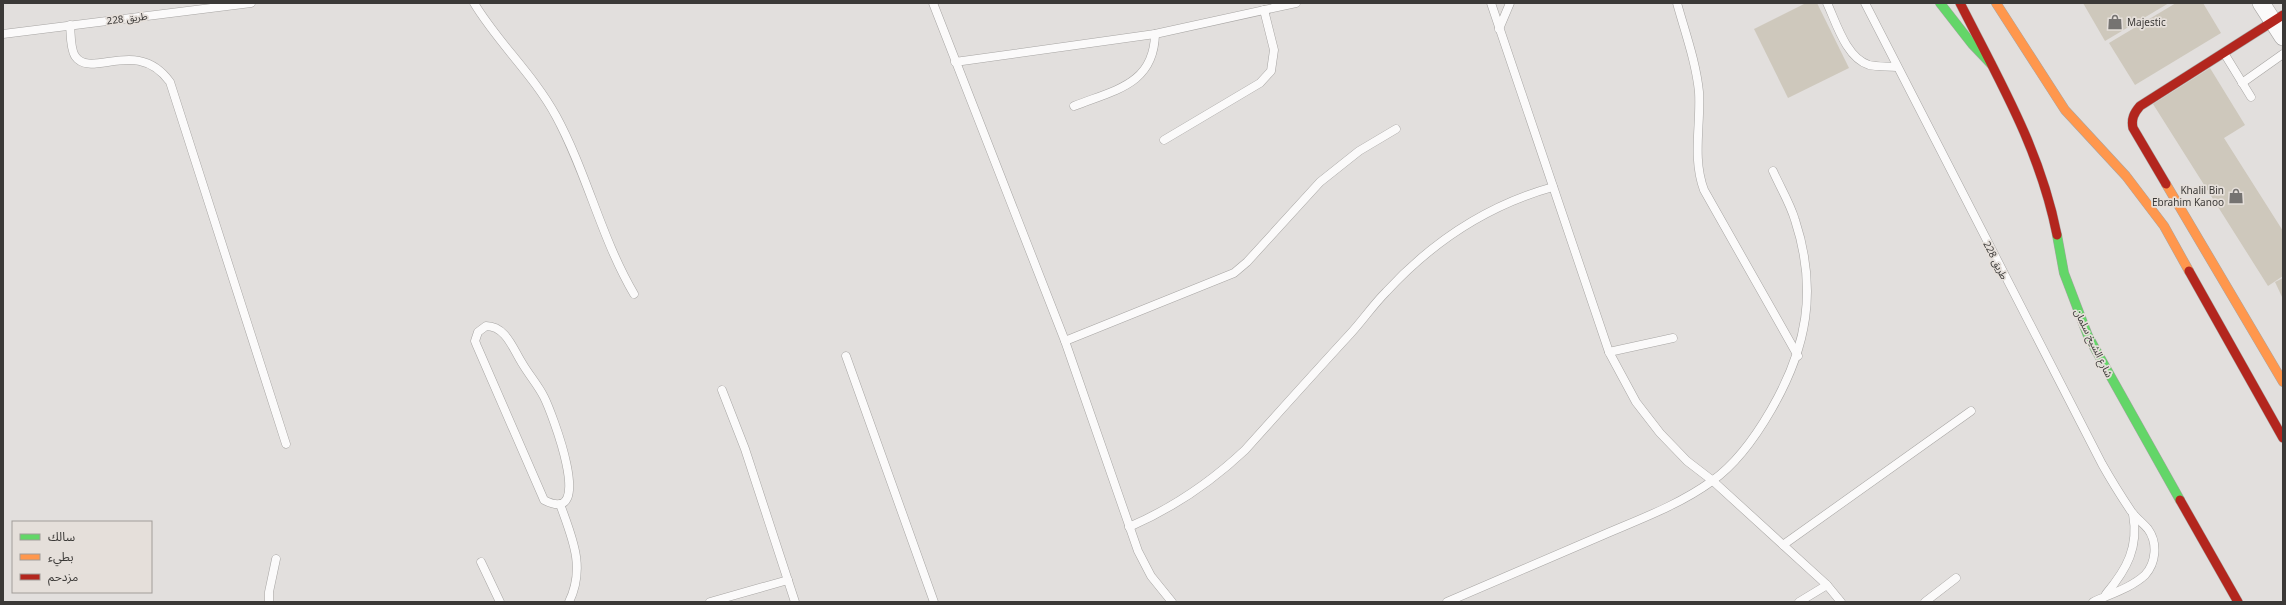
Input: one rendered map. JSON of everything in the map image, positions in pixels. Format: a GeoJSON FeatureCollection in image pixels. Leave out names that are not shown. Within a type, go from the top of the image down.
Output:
{"type":"FeatureCollection","features":[{"type":"Feature","properties":{"kind":"main road"},"geometry":{"type":"LineString","coordinates":[[1940,3],[1972,44],[1991,64]]}},
{"type":"Feature","properties":{"kind":"main road","name":"شارع الشيخ سلمان"},"geometry":{"type":"LineString","coordinates":[[1960,3],[2018,116],[2037,160],[2050,206],[2064,273],[2088,336],[2238,602]]}},
{"type":"Feature","properties":{"kind":"main road"},"geometry":{"type":"LineString","coordinates":[[1996,3],[2065,110],[2126,176],[2164,226],[2283,438]]}},
{"type":"Feature","properties":{"kind":"main road"},"geometry":{"type":"LineString","coordinates":[[2278,18],[2140,106],[2133,115],[2133,128],[2283,382]]}},
{"type":"Feature","properties":{"kind":"street"},"geometry":{"type":"LineString","coordinates":[[2261,3],[2278,18],[2283,37]]}},
{"type":"Feature","properties":{"kind":"lane","name":"طريق 228"},"geometry":{"type":"LineString","coordinates":[[3,34],[250,3]]}},
{"type":"Feature","properties":{"kind":"lane"},"geometry":{"type":"LineString","coordinates":[[474,3],[496,36],[529,73],[556,116],[567,139],[615,258],[634,294]]}},
{"type":"Feature","properties":{"kind":"lane"},"geometry":{"type":"LineString","coordinates":[[932,3],[1065,341],[1138,551],[1151,576],[1172,602]]}},
{"type":"Feature","properties":{"kind":"lane"},"geometry":{"type":"LineString","coordinates":[[955,62],[1155,34],[1296,3]]}},
{"type":"Feature","properties":{"kind":"lane"},"geometry":{"type":"LineString","coordinates":[[1491,3],[1609,352],[1636,402],[1660,433],[1687,461],[1713,481],[1827,585],[1841,602]]}},
{"type":"Feature","properties":{"kind":"lane"},"geometry":{"type":"LineString","coordinates":[[1499,29],[1510,3]]}},
{"type":"Feature","properties":{"kind":"lane"},"geometry":{"type":"LineString","coordinates":[[1677,3],[1699,91],[1698,153],[1700,178],[1798,356]]}},
{"type":"Feature","properties":{"kind":"lane"},"geometry":{"type":"LineString","coordinates":[[1827,3],[1849,48],[1858,58],[1869,65],[1897,66]]}},
{"type":"Feature","properties":{"kind":"lane","name":"طريق 228"},"geometry":{"type":"LineString","coordinates":[[1865,3],[2098,458],[2133,514],[2149,531],[2154,542],[2154,555],[2151,566],[2145,575],[2136,581],[2104,596]]}},
{"type":"Feature","properties":{"kind":"lane"},"geometry":{"type":"LineString","coordinates":[[1164,140],[1260,83],[1271,71],[1274,50],[1264,10]]}},
{"type":"Feature","properties":{"kind":"lane"},"geometry":{"type":"LineString","coordinates":[[70,25],[73,52],[81,62],[90,64],[131,59],[140,60],[156,67],[170,82],[286,444]]}},
{"type":"Feature","properties":{"kind":"lane"},"geometry":{"type":"LineString","coordinates":[[1074,106],[1137,79],[1148,67],[1155,51],[1155,34]]}},
{"type":"Feature","properties":{"kind":"lane"},"geometry":{"type":"LineString","coordinates":[[2224,53],[2251,97]]}},
{"type":"Feature","properties":{"kind":"lane"},"geometry":{"type":"LineString","coordinates":[[2242,83],[2283,54]]}},
{"type":"Feature","properties":{"kind":"lane"},"geometry":{"type":"LineString","coordinates":[[1065,341],[1234,273],[1247,262],[1320,182],[1359,151],[1396,129]]}},
{"type":"Feature","properties":{"kind":"lane"},"geometry":{"type":"LineString","coordinates":[[1447,602],[1676,504],[1713,481],[1743,451],[1763,423],[1784,388],[1798,356],[1806,322],[1808,287],[1804,253],[1795,219],[1773,171]]}},
{"type":"Feature","properties":{"kind":"lane"},"geometry":{"type":"LineString","coordinates":[[1129,527],[1184,498],[1228,466],[1245,450],[1348,336],[1385,292],[1423,256],[1467,224],[1490,210],[1531,193],[1553,187]]}},
{"type":"Feature","properties":{"kind":"lane"},"geometry":{"type":"LineString","coordinates":[[486,326],[496,328],[510,340],[550,410],[563,449],[570,483],[570,492],[567,499],[560,504],[552,504],[544,500],[477,346],[475,341],[478,332],[486,326]]}},
{"type":"Feature","properties":{"kind":"lane"},"geometry":{"type":"LineString","coordinates":[[1609,352],[1673,338]]}},
{"type":"Feature","properties":{"kind":"lane"},"geometry":{"type":"LineString","coordinates":[[846,356],[934,602]]}},
{"type":"Feature","properties":{"kind":"lane"},"geometry":{"type":"LineString","coordinates":[[722,390],[745,449],[795,602]]}},
{"type":"Feature","properties":{"kind":"lane"},"geometry":{"type":"LineString","coordinates":[[1783,545],[1970,411]]}},
{"type":"Feature","properties":{"kind":"lane"},"geometry":{"type":"LineString","coordinates":[[560,504],[576,549],[578,562],[578,576],[569,602]]}},
{"type":"Feature","properties":{"kind":"lane"},"geometry":{"type":"LineString","coordinates":[[2094,602],[2104,596],[2123,573],[2134,550],[2135,527],[2133,514]]}},
{"type":"Feature","properties":{"kind":"lane"},"geometry":{"type":"LineString","coordinates":[[269,602],[269,592],[276,559]]}},
{"type":"Feature","properties":{"kind":"lane"},"geometry":{"type":"LineString","coordinates":[[481,562],[500,602]]}},
{"type":"Feature","properties":{"kind":"lane"},"geometry":{"type":"LineString","coordinates":[[1925,602],[1956,578]]}},
{"type":"Feature","properties":{"kind":"lane"},"geometry":{"type":"LineString","coordinates":[[710,602],[788,580]]}},
{"type":"Feature","properties":{"kind":"lane"},"geometry":{"type":"LineString","coordinates":[[1799,602],[1827,585]]}},
{"type":"Feature","properties":{"kind":"building"},"geometry":{"type":"Polygon","coordinates":[[[1806,3],[1817,3],[1849,68],[1788,98],[1754,29],[1806,3]]]}},
{"type":"Feature","properties":{"kind":"building","name":"Majestic"},"geometry":{"type":"Polygon","coordinates":[[[2083,3],[2169,3],[2105,41],[2083,3]]]}},
{"type":"Feature","properties":{"kind":"building"},"geometry":{"type":"Polygon","coordinates":[[[2176,3],[2203,3],[2221,33],[2135,85],[2109,43],[2176,3]]]}},
{"type":"Feature","properties":{"kind":"building"},"geometry":{"type":"Polygon","coordinates":[[[2210,68],[2245,125],[2224,138],[2283,231],[2283,276],[2268,286],[2153,104],[2210,68]]]}},
{"type":"Feature","properties":{"kind":"building"},"geometry":{"type":"Polygon","coordinates":[[[2283,278],[2283,299],[2275,282],[2283,278]]]}},
{"type":"Feature","properties":{"kind":"traffic: fast"},"geometry":{"type":"LineString","coordinates":[[1940,3],[1972,44],[1991,64]]}},
{"type":"Feature","properties":{"kind":"traffic: fast"},"geometry":{"type":"LineString","coordinates":[[2057,235],[2064,273],[2088,336],[2180,500]]}},
{"type":"Feature","properties":{"kind":"traffic: slow"},"geometry":{"type":"LineString","coordinates":[[1996,3],[2065,110],[2126,176],[2164,226],[2189,271]]}},
{"type":"Feature","properties":{"kind":"traffic: slow"},"geometry":{"type":"LineString","coordinates":[[2166,184],[2283,382]]}},
{"type":"Feature","properties":{"kind":"traffic: jam"},"geometry":{"type":"LineString","coordinates":[[1960,3],[2017,116],[2029,144],[2050,203],[2057,235]]}},
{"type":"Feature","properties":{"kind":"traffic: jam"},"geometry":{"type":"LineString","coordinates":[[2166,184],[2133,128],[2133,119],[2136,111],[2140,106],[2283,15]]}},
{"type":"Feature","properties":{"kind":"traffic: jam"},"geometry":{"type":"LineString","coordinates":[[2189,271],[2283,438]]}},
{"type":"Feature","properties":{"kind":"traffic: jam"},"geometry":{"type":"LineString","coordinates":[[2180,500],[2238,602]]}},
{"type":"Feature","properties":{"kind":"place","name":"Majestic"},"geometry":{"type":"Point","coordinates":[2115,22]}},
{"type":"Feature","properties":{"kind":"place","name":"Khalil Bin Ebrahim Kanoo"},"geometry":{"type":"Point","coordinates":[2236,196]}}]}
